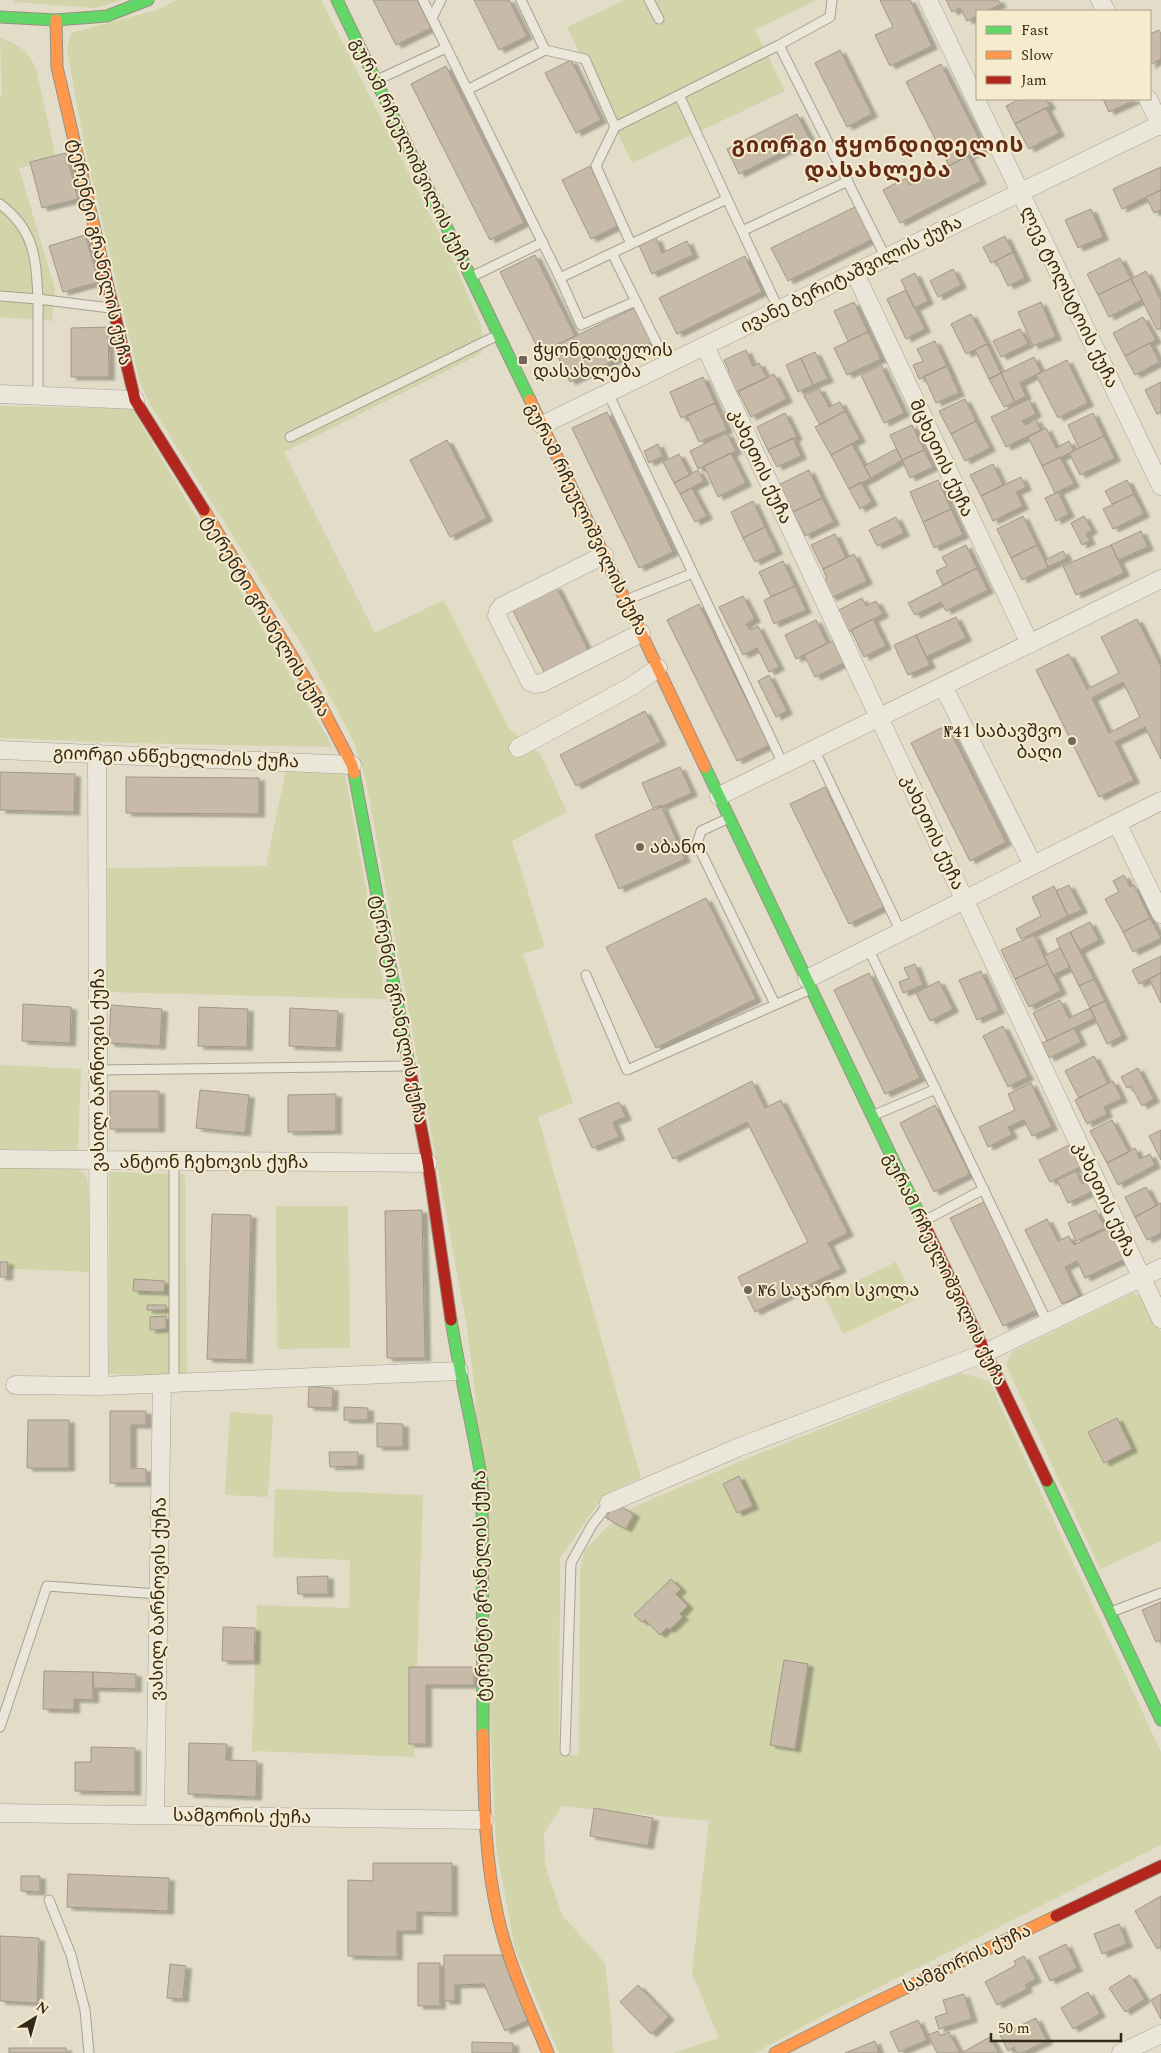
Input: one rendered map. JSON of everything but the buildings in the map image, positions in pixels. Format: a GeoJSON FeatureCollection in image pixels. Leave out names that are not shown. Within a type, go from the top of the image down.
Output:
{"type":"FeatureCollection","features":[{"type":"Feature","properties":{"kind":"street"},"geometry":{"type":"LineString","coordinates":[[0,17],[56,20],[107,16],[148,0]]}},
{"type":"Feature","properties":{"kind":"street","name":"გურამ რჩეულიშვილის ქუჩა"},"geometry":{"type":"LineString","coordinates":[[337,0],[542,425],[598,557],[625,600],[636,636],[658,668],[1161,1720]]}},
{"type":"Feature","properties":{"kind":"street","name":"ლევ ტოლსტოის ქუჩა"},"geometry":{"type":"LineString","coordinates":[[928,0],[1161,486]]}},
{"type":"Feature","properties":{"kind":"street","name":"ტერენტი გრანელის ქუჩა"},"geometry":{"type":"LineString","coordinates":[[56,20],[57,67],[135,400],[315,694],[352,765],[428,1163],[458,1371],[476,1444],[482,1482],[484,1820],[489,1871],[496,1910],[507,1949],[548,2053]]}},
{"type":"Feature","properties":{"kind":"street"},"geometry":{"type":"LineString","coordinates":[[1148,100],[1161,125]]}},
{"type":"Feature","properties":{"kind":"street","name":"ივანე ბერიტაშვილის ქუჩა"},"geometry":{"type":"LineString","coordinates":[[542,425],[1161,125]]}},
{"type":"Feature","properties":{"kind":"street","name":"მცხეთის ქუჩა"},"geometry":{"type":"LineString","coordinates":[[855,273],[1030,644]]}},
{"type":"Feature","properties":{"kind":"street","name":"კახეთის ქუჩა"},"geometry":{"type":"LineString","coordinates":[[705,346],[1161,1319]]}},
{"type":"Feature","properties":{"kind":"street"},"geometry":{"type":"LineString","coordinates":[[0,394],[135,400]]}},
{"type":"Feature","properties":{"kind":"street"},"geometry":{"type":"LineString","coordinates":[[598,557],[636,636],[542,683],[535,684],[530,682],[497,616],[498,611],[502,606],[598,557]]}},
{"type":"Feature","properties":{"kind":"street"},"geometry":{"type":"LineString","coordinates":[[719,796],[1161,579]]}},
{"type":"Feature","properties":{"kind":"street"},"geometry":{"type":"LineString","coordinates":[[518,748],[632,686],[658,668]]}},
{"type":"Feature","properties":{"kind":"street"},"geometry":{"type":"LineString","coordinates":[[943,686],[1034,865]]}},
{"type":"Feature","properties":{"kind":"street","name":"გიორგი ანწეხელიძის ქუჩა"},"geometry":{"type":"LineString","coordinates":[[0,750],[352,765]]}},
{"type":"Feature","properties":{"kind":"street","name":"ვასილ ბარნოვის ქუჩა"},"geometry":{"type":"LineString","coordinates":[[97,753],[99,1386]]}},
{"type":"Feature","properties":{"kind":"street"},"geometry":{"type":"LineString","coordinates":[[809,984],[868,948],[1161,801]]}},
{"type":"Feature","properties":{"kind":"street"},"geometry":{"type":"LineString","coordinates":[[1117,823],[1161,914]]}},
{"type":"Feature","properties":{"kind":"street","name":"ანტონ ჩეხოვის ქუჩა"},"geometry":{"type":"LineString","coordinates":[[0,1159],[428,1163]]}},
{"type":"Feature","properties":{"kind":"street"},"geometry":{"type":"LineString","coordinates":[[609,1503],[737,1448],[985,1353],[1161,1268]]}},
{"type":"Feature","properties":{"kind":"street"},"geometry":{"type":"LineString","coordinates":[[16,1385],[99,1386],[458,1371]]}},
{"type":"Feature","properties":{"kind":"street","name":"ვასილ ბარნოვის ქუჩა"},"geometry":{"type":"LineString","coordinates":[[155,1815],[158,1594],[168,1383]]}},
{"type":"Feature","properties":{"kind":"street","name":"სამგორის ქუჩა"},"geometry":{"type":"LineString","coordinates":[[0,1813],[484,1820]]}},
{"type":"Feature","properties":{"kind":"street","name":"სამგორის ქუჩა"},"geometry":{"type":"LineString","coordinates":[[775,2053],[868,2006],[1161,1866]]}},
{"type":"Feature","properties":{"kind":"street"},"geometry":{"type":"LineString","coordinates":[[1121,2053],[1161,2034]]}},
{"type":"Feature","properties":{"kind":"lane"},"geometry":{"type":"LineString","coordinates":[[423,0],[543,242],[581,325],[636,301]]}},
{"type":"Feature","properties":{"kind":"lane"},"geometry":{"type":"LineString","coordinates":[[432,18],[441,0]]}},
{"type":"Feature","properties":{"kind":"lane"},"geometry":{"type":"LineString","coordinates":[[521,0],[545,50]]}},
{"type":"Feature","properties":{"kind":"lane"},"geometry":{"type":"LineString","coordinates":[[649,0],[659,19]]}},
{"type":"Feature","properties":{"kind":"lane"},"geometry":{"type":"LineString","coordinates":[[631,244],[596,166],[614,127],[779,45],[830,17],[832,0]]}},
{"type":"Feature","properties":{"kind":"lane"},"geometry":{"type":"LineString","coordinates":[[779,45],[886,258]]}},
{"type":"Feature","properties":{"kind":"lane"},"geometry":{"type":"LineString","coordinates":[[377,80],[446,48]]}},
{"type":"Feature","properties":{"kind":"lane"},"geometry":{"type":"LineString","coordinates":[[467,90],[545,50],[585,59],[614,127]]}},
{"type":"Feature","properties":{"kind":"lane"},"geometry":{"type":"LineString","coordinates":[[679,95],[779,310]]}},
{"type":"Feature","properties":{"kind":"lane"},"geometry":{"type":"LineString","coordinates":[[742,231],[848,181]]}},
{"type":"Feature","properties":{"kind":"lane"},"geometry":{"type":"LineString","coordinates":[[560,278],[727,199]]}},
{"type":"Feature","properties":{"kind":"lane"},"geometry":{"type":"LineString","coordinates":[[0,204],[10,211],[28,235],[36,258],[38,396]]}},
{"type":"Feature","properties":{"kind":"lane"},"geometry":{"type":"LineString","coordinates":[[471,277],[543,242]]}},
{"type":"Feature","properties":{"kind":"lane"},"geometry":{"type":"LineString","coordinates":[[612,253],[667,364]]}},
{"type":"Feature","properties":{"kind":"lane"},"geometry":{"type":"LineString","coordinates":[[0,296],[113,309]]}},
{"type":"Feature","properties":{"kind":"lane"},"geometry":{"type":"LineString","coordinates":[[290,437],[499,335]]}},
{"type":"Feature","properties":{"kind":"lane"},"geometry":{"type":"LineString","coordinates":[[608,393],[783,764]]}},
{"type":"Feature","properties":{"kind":"lane"},"geometry":{"type":"LineString","coordinates":[[625,600],[693,573]]}},
{"type":"Feature","properties":{"kind":"lane"},"geometry":{"type":"LineString","coordinates":[[814,750],[901,932]]}},
{"type":"Feature","properties":{"kind":"lane"},"geometry":{"type":"LineString","coordinates":[[729,818],[701,831],[697,844],[774,1004]]}},
{"type":"Feature","properties":{"kind":"lane"},"geometry":{"type":"LineString","coordinates":[[868,948],[1047,1322]]}},
{"type":"Feature","properties":{"kind":"lane"},"geometry":{"type":"LineString","coordinates":[[586,976],[626,1070],[774,1004],[809,984]]}},
{"type":"Feature","properties":{"kind":"lane"},"geometry":{"type":"LineString","coordinates":[[98,1070],[410,1066]]}},
{"type":"Feature","properties":{"kind":"lane"},"geometry":{"type":"LineString","coordinates":[[872,1116],[936,1089]]}},
{"type":"Feature","properties":{"kind":"lane","name":"ვასილ ბარნოვის ქუჩა"},"geometry":{"type":"LineString","coordinates":[[168,1383],[174,1162]]}},
{"type":"Feature","properties":{"kind":"lane"},"geometry":{"type":"LineString","coordinates":[[923,1222],[984,1189]]}},
{"type":"Feature","properties":{"kind":"lane"},"geometry":{"type":"LineString","coordinates":[[565,1751],[571,1563],[592,1525],[609,1503]]}},
{"type":"Feature","properties":{"kind":"lane"},"geometry":{"type":"LineString","coordinates":[[0,1727],[47,1586],[158,1594]]}},
{"type":"Feature","properties":{"kind":"lane"},"geometry":{"type":"LineString","coordinates":[[1111,1612],[1161,1593]]}},
{"type":"Feature","properties":{"kind":"lane"},"geometry":{"type":"LineString","coordinates":[[49,1900],[71,1955],[86,2010],[89,2053]]}},
{"type":"Feature","properties":{"kind":"green space"},"geometry":{"type":"Polygon","coordinates":[[[14,0],[122,0],[95,8],[14,2],[14,0]]]}},
{"type":"Feature","properties":{"kind":"green space"},"geometry":{"type":"Polygon","coordinates":[[[177,0],[321,0],[454,263],[482,328],[482,353],[284,452],[375,633],[444,600],[509,729],[541,755],[567,812],[512,841],[545,947],[523,954],[573,1103],[538,1117],[641,1478],[606,1493],[560,1558],[559,1755],[579,1755],[580,1571],[584,1551],[606,1528],[634,1507],[751,1457],[961,1373],[989,1381],[1161,1752],[1161,1845],[824,2015],[755,2053],[673,2053],[719,2038],[692,1973],[709,1821],[562,1806],[544,1833],[545,1865],[562,1915],[605,1963],[613,2053],[559,2053],[515,1949],[496,1846],[475,1391],[467,1327],[365,776],[353,740],[308,655],[149,403],[140,383],[85,148],[67,50],[71,33],[160,9],[177,0]]]}},
{"type":"Feature","properties":{"kind":"green space"},"geometry":{"type":"Polygon","coordinates":[[[625,0],[815,1],[755,30],[785,91],[632,163],[567,27],[625,0]]]}},
{"type":"Feature","properties":{"kind":"green space"},"geometry":{"type":"Polygon","coordinates":[[[0,37],[26,52],[33,62],[56,159],[19,168],[55,289],[52,321],[0,317],[0,96],[2,96],[0,37]]]}},
{"type":"Feature","properties":{"kind":"green space"},"geometry":{"type":"Polygon","coordinates":[[[0,406],[132,409],[333,747],[128,743],[0,738],[0,406]]]}},
{"type":"Feature","properties":{"kind":"green space"},"geometry":{"type":"Polygon","coordinates":[[[286,769],[345,773],[386,999],[105,992],[107,868],[266,866],[286,769]]]}},
{"type":"Feature","properties":{"kind":"green space"},"geometry":{"type":"Polygon","coordinates":[[[0,1065],[81,1069],[78,1150],[0,1149],[0,1065]]]}},
{"type":"Feature","properties":{"kind":"green space"},"geometry":{"type":"Polygon","coordinates":[[[0,1167],[76,1168],[86,1176],[88,1185],[90,1272],[0,1268],[0,1167]]]}},
{"type":"Feature","properties":{"kind":"green space"},"geometry":{"type":"Polygon","coordinates":[[[109,1172],[185,1174],[187,1375],[109,1374],[109,1172]]]}},
{"type":"Feature","properties":{"kind":"green space"},"geometry":{"type":"Polygon","coordinates":[[[276,1206],[348,1206],[350,1348],[277,1349],[276,1206]]]}},
{"type":"Feature","properties":{"kind":"green space"},"geometry":{"type":"Polygon","coordinates":[[[896,1262],[914,1300],[843,1334],[825,1297],[896,1262]]]}},
{"type":"Feature","properties":{"kind":"green space"},"geometry":{"type":"Polygon","coordinates":[[[1133,1293],[1145,1297],[1161,1332],[1161,1541],[1100,1569],[1006,1365],[1012,1352],[1133,1293]]]}},
{"type":"Feature","properties":{"kind":"green space"},"geometry":{"type":"Polygon","coordinates":[[[230,1412],[273,1415],[268,1497],[225,1495],[230,1412]]]}},
{"type":"Feature","properties":{"kind":"green space"},"geometry":{"type":"Polygon","coordinates":[[[275,1489],[423,1495],[414,1757],[252,1751],[257,1605],[349,1608],[350,1560],[273,1557],[275,1489]]]}},
{"type":"Feature","properties":{"kind":"traffic: fast"},"geometry":{"type":"LineString","coordinates":[[0,17],[56,20],[107,16],[148,0]]}},
{"type":"Feature","properties":{"kind":"traffic: fast"},"geometry":{"type":"LineString","coordinates":[[337,0],[530,400]]}},
{"type":"Feature","properties":{"kind":"traffic: fast"},"geometry":{"type":"LineString","coordinates":[[705,767],[922,1220]]}},
{"type":"Feature","properties":{"kind":"traffic: fast"},"geometry":{"type":"LineString","coordinates":[[354,773],[409,1065]]}},
{"type":"Feature","properties":{"kind":"traffic: fast"},"geometry":{"type":"LineString","coordinates":[[451,1320],[482,1482],[483,1734]]}},
{"type":"Feature","properties":{"kind":"traffic: fast"},"geometry":{"type":"LineString","coordinates":[[1047,1481],[1161,1720]]}},
{"type":"Feature","properties":{"kind":"traffic: slow"},"geometry":{"type":"LineString","coordinates":[[56,20],[57,67],[103,265]]}},
{"type":"Feature","properties":{"kind":"traffic: slow"},"geometry":{"type":"LineString","coordinates":[[530,400],[705,767]]}},
{"type":"Feature","properties":{"kind":"traffic: slow"},"geometry":{"type":"LineString","coordinates":[[204,510],[315,694],[352,765],[354,773]]}},
{"type":"Feature","properties":{"kind":"traffic: slow"},"geometry":{"type":"LineString","coordinates":[[483,1734],[484,1803],[487,1849],[493,1894],[514,1969],[548,2053]]}},
{"type":"Feature","properties":{"kind":"traffic: slow"},"geometry":{"type":"LineString","coordinates":[[775,2053],[1056,1916]]}},
{"type":"Feature","properties":{"kind":"traffic: jam"},"geometry":{"type":"LineString","coordinates":[[103,265],[135,400],[204,510]]}},
{"type":"Feature","properties":{"kind":"traffic: jam"},"geometry":{"type":"LineString","coordinates":[[409,1065],[428,1163],[451,1320]]}},
{"type":"Feature","properties":{"kind":"traffic: jam"},"geometry":{"type":"LineString","coordinates":[[922,1220],[1047,1481]]}},
{"type":"Feature","properties":{"kind":"traffic: jam"},"geometry":{"type":"LineString","coordinates":[[1056,1916],[1161,1866]]}},
{"type":"Feature","properties":{"kind":"place","name":"ჭყონდიდელის დასახლება"},"geometry":{"type":"Point","coordinates":[523,360]}},
{"type":"Feature","properties":{"kind":"place","name":"№41 საბავშვო ბაღი"},"geometry":{"type":"Point","coordinates":[1072,741]}},
{"type":"Feature","properties":{"kind":"place","name":"აბანო"},"geometry":{"type":"Point","coordinates":[640,847]}},
{"type":"Feature","properties":{"kind":"place","name":"№6 საჯარო სკოლა"},"geometry":{"type":"Point","coordinates":[748,1290]}},
{"type":"Feature","properties":{"kind":"district","name":"გიორგი ჭყონდიდელის დასახლება"},"geometry":{"type":"Point","coordinates":[878,156]}}]}
